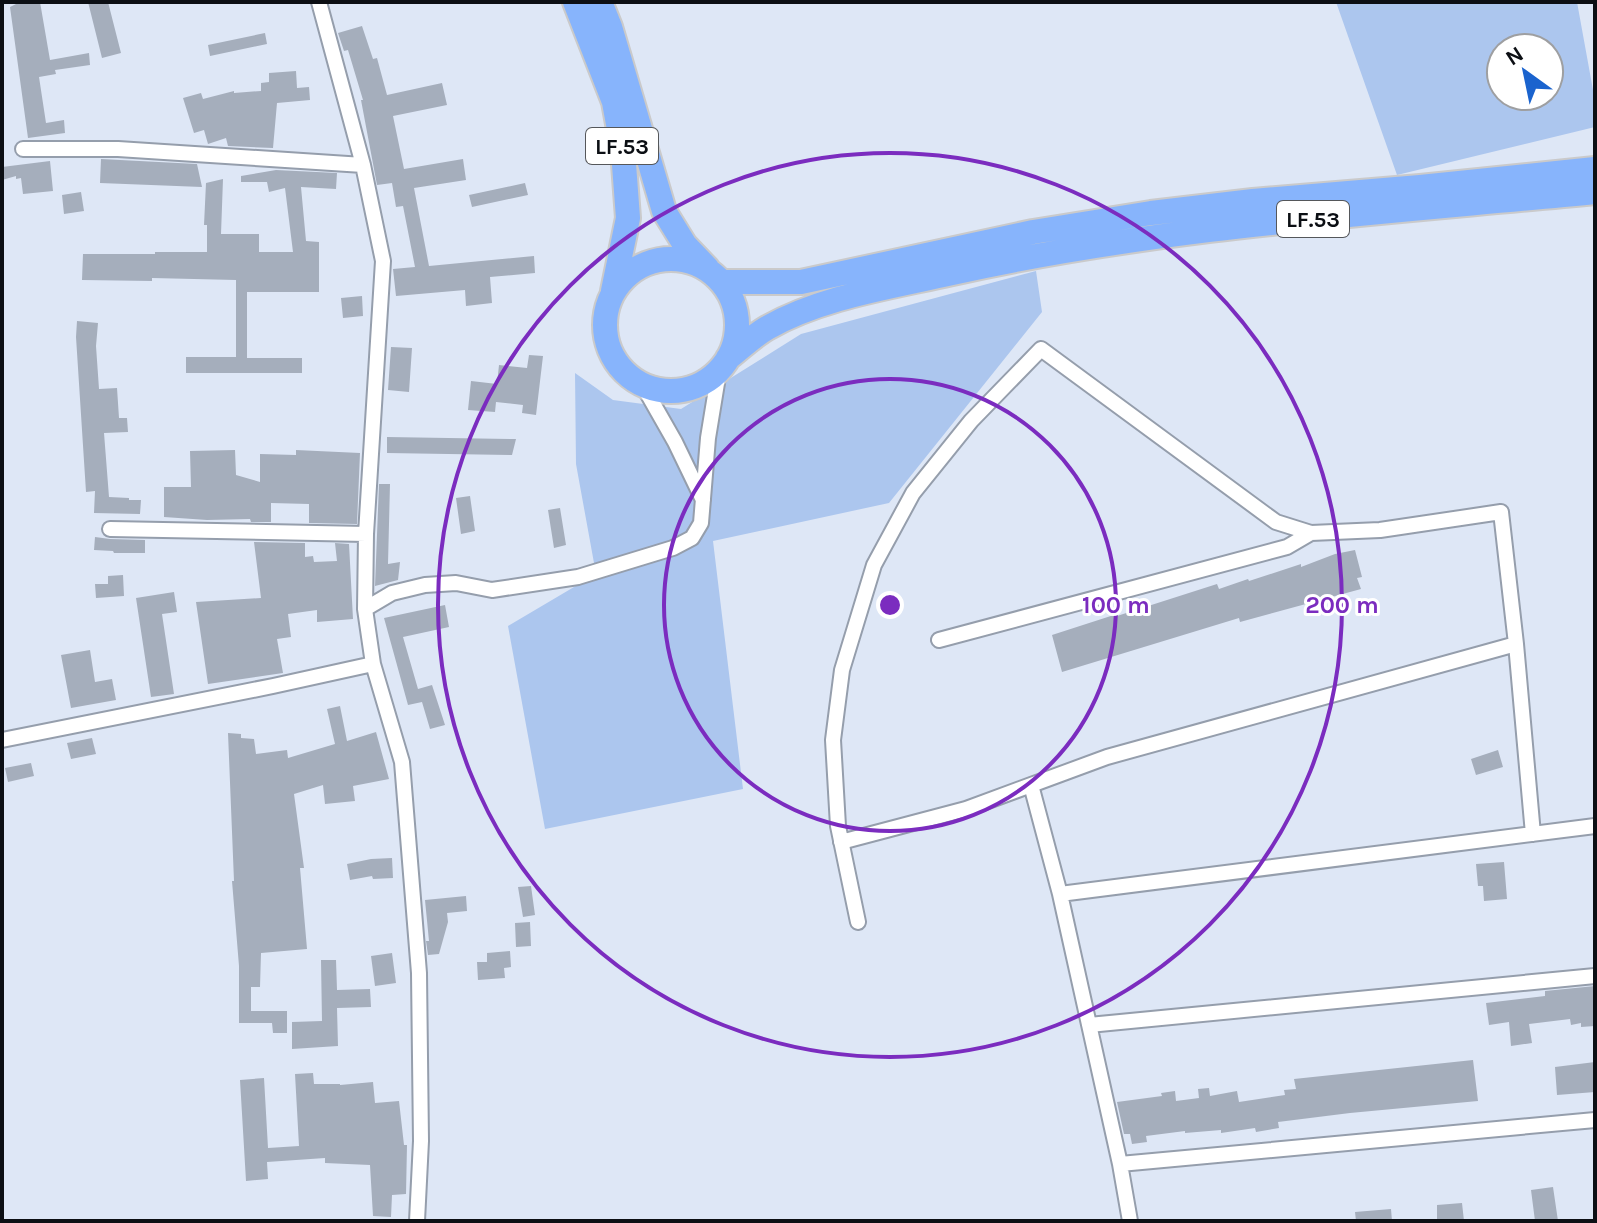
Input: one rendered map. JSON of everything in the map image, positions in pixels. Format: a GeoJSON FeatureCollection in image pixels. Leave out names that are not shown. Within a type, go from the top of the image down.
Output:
{"type":"FeatureCollection","features":[{"type":"Feature","properties":{"kind":"highway","name":"LF.53"},"geometry":{"type":"LineString","coordinates":[[575,2],[614,102],[623,151],[628,218],[606,316],[606,337],[613,356],[625,373],[642,384],[662,390],[683,390],[702,383],[765,329],[807,309],[998,263],[1204,230],[1595,192]]}},
{"type":"Feature","properties":{"kind":"highway","name":"LF.53"},"geometry":{"type":"LineString","coordinates":[[600,2],[664,211],[685,245],[731,296],[737,319],[735,343],[724,364]]}},
{"type":"Feature","properties":{"kind":"highway","name":"LF.53"},"geometry":{"type":"LineString","coordinates":[[611,297],[622,281],[636,269],[654,261],[673,259],[691,262],[715,276],[801,282],[1033,232],[1151,213],[1595,169]]}},
{"type":"Feature","properties":{"kind":"street"},"geometry":{"type":"LineString","coordinates":[[319,2],[363,165],[383,261],[366,534],[365,609],[373,664],[402,762],[419,973],[421,1141],[417,1221]]}},
{"type":"Feature","properties":{"kind":"street"},"geometry":{"type":"LineString","coordinates":[[23,149],[118,149],[363,165]]}},
{"type":"Feature","properties":{"kind":"street"},"geometry":{"type":"LineString","coordinates":[[858,922],[838,826],[835,726],[842,670],[874,565],[913,493],[971,421],[1041,349],[1276,522],[1311,533],[1380,530],[1501,512],[1533,834]]}},
{"type":"Feature","properties":{"kind":"street"},"geometry":{"type":"LineString","coordinates":[[365,609],[392,593],[425,585],[456,583],[492,590],[578,577],[673,548],[692,538],[701,523],[708,438],[724,364]]}},
{"type":"Feature","properties":{"kind":"street"},"geometry":{"type":"LineString","coordinates":[[642,384],[703,500]]}},
{"type":"Feature","properties":{"kind":"street"},"geometry":{"type":"LineString","coordinates":[[110,529],[366,534]]}},
{"type":"Feature","properties":{"kind":"street"},"geometry":{"type":"LineString","coordinates":[[939,640],[1287,547],[1311,533]]}},
{"type":"Feature","properties":{"kind":"street"},"geometry":{"type":"LineString","coordinates":[[841,842],[966,809],[1107,757],[1516,644]]}},
{"type":"Feature","properties":{"kind":"street"},"geometry":{"type":"LineString","coordinates":[[2,740],[373,664]]}},
{"type":"Feature","properties":{"kind":"street"},"geometry":{"type":"LineString","coordinates":[[1031,785],[1060,894],[1130,1221]]}},
{"type":"Feature","properties":{"kind":"street"},"geometry":{"type":"LineString","coordinates":[[1060,894],[1595,826]]}},
{"type":"Feature","properties":{"kind":"street"},"geometry":{"type":"LineString","coordinates":[[1089,1025],[1595,976]]}},
{"type":"Feature","properties":{"kind":"street"},"geometry":{"type":"LineString","coordinates":[[1120,1164],[1595,1120]]}},
{"type":"Feature","properties":{"kind":"shaded area"},"geometry":{"type":"Polygon","coordinates":[[[1336,2],[1577,2],[1595,101],[1595,127],[1397,175],[1336,2]]]}},
{"type":"Feature","properties":{"kind":"shaded area"},"geometry":{"type":"Polygon","coordinates":[[[1036,271],[1042,312],[889,503],[713,541],[743,789],[545,829],[508,626],[596,574],[576,464],[575,373],[613,400],[681,409],[801,334],[1036,271]]]}},
{"type":"Feature","properties":{"kind":"building"},"geometry":{"type":"Polygon","coordinates":[[[20,2],[40,2],[50,60],[89,53],[90,65],[55,70],[56,74],[39,77],[46,123],[64,120],[65,133],[28,138],[10,7],[20,2]]]}},
{"type":"Feature","properties":{"kind":"building"},"geometry":{"type":"Polygon","coordinates":[[[88,2],[108,2],[121,53],[102,58],[88,2]]]}},
{"type":"Feature","properties":{"kind":"building"},"geometry":{"type":"Polygon","coordinates":[[[362,26],[373,59],[377,58],[387,95],[442,83],[447,105],[393,116],[404,169],[463,159],[466,180],[414,188],[429,266],[534,256],[535,273],[490,277],[492,303],[466,306],[465,290],[396,296],[393,269],[415,267],[403,206],[396,207],[392,183],[377,185],[363,100],[348,50],[344,51],[338,33],[362,26]]]}},
{"type":"Feature","properties":{"kind":"building"},"geometry":{"type":"Polygon","coordinates":[[[265,33],[267,44],[210,56],[208,45],[265,33]]]}},
{"type":"Feature","properties":{"kind":"building"},"geometry":{"type":"Polygon","coordinates":[[[296,71],[297,88],[309,87],[310,100],[277,103],[273,148],[228,146],[226,138],[208,144],[204,130],[194,133],[183,98],[201,93],[203,99],[234,91],[261,91],[261,83],[269,82],[269,73],[296,71]]]}},
{"type":"Feature","properties":{"kind":"building"},"geometry":{"type":"Polygon","coordinates":[[[101,159],[197,164],[202,187],[100,183],[101,159]]]}},
{"type":"Feature","properties":{"kind":"building"},"geometry":{"type":"Polygon","coordinates":[[[50,161],[53,191],[23,194],[21,178],[16,179],[16,176],[2,180],[2,167],[50,161]]]}},
{"type":"Feature","properties":{"kind":"building"},"geometry":{"type":"Polygon","coordinates":[[[276,170],[337,173],[336,189],[301,187],[306,241],[319,242],[319,292],[247,292],[247,358],[302,358],[302,373],[186,373],[186,357],[236,357],[236,280],[82,280],[83,254],[207,252],[207,225],[204,225],[206,183],[223,179],[221,234],[259,234],[259,252],[293,252],[285,188],[269,192],[267,182],[241,182],[241,176],[276,170]]]}},
{"type":"Feature","properties":{"kind":"building"},"geometry":{"type":"Polygon","coordinates":[[[525,183],[528,195],[472,207],[469,195],[525,183]]]}},
{"type":"Feature","properties":{"kind":"building"},"geometry":{"type":"Polygon","coordinates":[[[81,192],[84,211],[64,214],[62,195],[81,192]]]}},
{"type":"Feature","properties":{"kind":"building"},"geometry":{"type":"Polygon","coordinates":[[[362,296],[363,316],[343,318],[341,298],[362,296]]]}},
{"type":"Feature","properties":{"kind":"building"},"geometry":{"type":"Polygon","coordinates":[[[77,321],[98,323],[99,389],[117,388],[119,418],[127,418],[128,432],[104,433],[109,497],[141,500],[140,514],[94,513],[95,491],[86,492],[77,321]]]}},
{"type":"Feature","properties":{"kind":"building"},"geometry":{"type":"Polygon","coordinates":[[[391,347],[412,348],[409,392],[388,390],[391,347]]]}},
{"type":"Feature","properties":{"kind":"building"},"geometry":{"type":"Polygon","coordinates":[[[529,355],[543,356],[536,415],[522,413],[523,405],[496,402],[495,412],[468,410],[471,381],[497,384],[499,365],[527,368],[529,355]]]}},
{"type":"Feature","properties":{"kind":"building"},"geometry":{"type":"Polygon","coordinates":[[[387,437],[516,439],[512,455],[387,453],[387,437]]]}},
{"type":"Feature","properties":{"kind":"building"},"geometry":{"type":"Polygon","coordinates":[[[235,450],[236,475],[260,482],[260,454],[296,455],[296,450],[360,453],[357,524],[309,523],[309,504],[271,503],[271,522],[164,517],[164,487],[191,487],[190,451],[235,450]]]}},
{"type":"Feature","properties":{"kind":"building"},"geometry":{"type":"Polygon","coordinates":[[[379,484],[390,484],[388,564],[400,562],[398,580],[375,586],[379,484]]]}},
{"type":"Feature","properties":{"kind":"building"},"geometry":{"type":"Polygon","coordinates":[[[470,496],[475,531],[461,534],[456,498],[470,496]]]}},
{"type":"Feature","properties":{"kind":"building"},"geometry":{"type":"Polygon","coordinates":[[[560,508],[566,545],[554,548],[548,510],[560,508]]]}},
{"type":"Feature","properties":{"kind":"building"},"geometry":{"type":"Polygon","coordinates":[[[95,537],[145,540],[145,553],[94,550],[95,537]]]}},
{"type":"Feature","properties":{"kind":"building"},"geometry":{"type":"Polygon","coordinates":[[[254,542],[305,543],[305,557],[313,556],[314,562],[337,561],[335,543],[349,544],[353,619],[317,622],[317,610],[288,614],[291,637],[277,639],[283,673],[208,684],[196,602],[261,598],[254,542]]]}},
{"type":"Feature","properties":{"kind":"building"},"geometry":{"type":"Polygon","coordinates":[[[1355,550],[1362,577],[1357,578],[1361,589],[1240,622],[1239,618],[1062,672],[1052,635],[1217,584],[1219,589],[1355,550]]]}},
{"type":"Feature","properties":{"kind":"building"},"geometry":{"type":"Polygon","coordinates":[[[123,575],[124,596],[96,598],[95,584],[108,584],[108,576],[123,575]]]}},
{"type":"Feature","properties":{"kind":"building"},"geometry":{"type":"Polygon","coordinates":[[[174,592],[177,612],[162,614],[174,694],[151,697],[136,598],[174,592]]]}},
{"type":"Feature","properties":{"kind":"building"},"geometry":{"type":"Polygon","coordinates":[[[445,605],[449,627],[403,637],[418,689],[432,685],[445,725],[430,729],[422,702],[408,705],[384,618],[445,605]]]}},
{"type":"Feature","properties":{"kind":"building"},"geometry":{"type":"Polygon","coordinates":[[[90,650],[95,682],[112,679],[116,700],[71,708],[61,655],[90,650]]]}},
{"type":"Feature","properties":{"kind":"building"},"geometry":{"type":"Polygon","coordinates":[[[340,706],[347,741],[376,732],[389,779],[353,786],[355,801],[325,804],[323,785],[294,794],[304,868],[300,868],[307,949],[261,953],[260,987],[251,987],[251,1011],[287,1011],[287,1033],[273,1033],[272,1023],[239,1023],[228,733],[254,739],[256,754],[287,750],[288,758],[335,744],[327,709],[340,706]]]}},
{"type":"Feature","properties":{"kind":"building"},"geometry":{"type":"Polygon","coordinates":[[[92,738],[96,754],[71,759],[67,743],[92,738]]]}},
{"type":"Feature","properties":{"kind":"building"},"geometry":{"type":"Polygon","coordinates":[[[1498,750],[1503,767],[1476,775],[1471,759],[1498,750]]]}},
{"type":"Feature","properties":{"kind":"building"},"geometry":{"type":"Polygon","coordinates":[[[31,763],[34,776],[8,782],[5,768],[31,763]]]}},
{"type":"Feature","properties":{"kind":"building"},"geometry":{"type":"Polygon","coordinates":[[[392,858],[393,878],[373,879],[372,876],[350,880],[347,864],[392,858]]]}},
{"type":"Feature","properties":{"kind":"building"},"geometry":{"type":"Polygon","coordinates":[[[1504,862],[1507,899],[1484,901],[1483,886],[1478,886],[1476,864],[1504,862]]]}},
{"type":"Feature","properties":{"kind":"building"},"geometry":{"type":"Polygon","coordinates":[[[531,886],[535,915],[523,917],[518,887],[531,886]]]}},
{"type":"Feature","properties":{"kind":"building"},"geometry":{"type":"Polygon","coordinates":[[[466,896],[467,911],[447,913],[448,922],[439,954],[428,955],[425,900],[466,896]]]}},
{"type":"Feature","properties":{"kind":"building"},"geometry":{"type":"Polygon","coordinates":[[[530,922],[531,946],[516,947],[515,923],[530,922]]]}},
{"type":"Feature","properties":{"kind":"building"},"geometry":{"type":"Polygon","coordinates":[[[510,951],[511,967],[504,968],[505,978],[478,980],[477,962],[487,962],[487,953],[510,951]]]}},
{"type":"Feature","properties":{"kind":"building"},"geometry":{"type":"Polygon","coordinates":[[[392,953],[396,983],[375,986],[371,956],[392,953]]]}},
{"type":"Feature","properties":{"kind":"building"},"geometry":{"type":"Polygon","coordinates":[[[321,960],[336,960],[337,990],[370,989],[371,1007],[337,1008],[338,1046],[292,1049],[292,1022],[322,1021],[321,960]]]}},
{"type":"Feature","properties":{"kind":"building"},"geometry":{"type":"Polygon","coordinates":[[[1595,986],[1595,1026],[1581,1027],[1581,1023],[1571,1025],[1570,1019],[1529,1024],[1532,1043],[1511,1046],[1509,1022],[1489,1025],[1486,1003],[1545,996],[1545,991],[1595,986]]]}},
{"type":"Feature","properties":{"kind":"building"},"geometry":{"type":"Polygon","coordinates":[[[1473,1060],[1478,1101],[1278,1122],[1279,1128],[1256,1132],[1255,1128],[1221,1133],[1221,1130],[1185,1131],[1146,1136],[1147,1142],[1132,1144],[1130,1134],[1124,1134],[1117,1102],[1162,1096],[1161,1093],[1175,1091],[1176,1101],[1199,1098],[1198,1089],[1209,1088],[1210,1096],[1237,1091],[1239,1102],[1285,1095],[1284,1090],[1296,1089],[1294,1079],[1473,1060]]]}},
{"type":"Feature","properties":{"kind":"building"},"geometry":{"type":"Polygon","coordinates":[[[1595,1062],[1595,1092],[1557,1095],[1555,1067],[1595,1062]]]}},
{"type":"Feature","properties":{"kind":"building"},"geometry":{"type":"Polygon","coordinates":[[[313,1073],[314,1084],[373,1082],[375,1103],[399,1101],[404,1145],[407,1145],[406,1194],[392,1195],[391,1217],[373,1216],[370,1165],[325,1163],[325,1158],[267,1162],[268,1179],[246,1181],[240,1080],[264,1078],[268,1148],[299,1146],[295,1074],[313,1073]]]}},
{"type":"Feature","properties":{"kind":"building"},"geometry":{"type":"Polygon","coordinates":[[[1553,1187],[1558,1221],[1535,1221],[1531,1190],[1553,1187]]]}},
{"type":"Feature","properties":{"kind":"building"},"geometry":{"type":"Polygon","coordinates":[[[1462,1203],[1464,1221],[1437,1220],[1437,1205],[1462,1203]]]}},
{"type":"Feature","properties":{"kind":"building"},"geometry":{"type":"Polygon","coordinates":[[[1391,1209],[1392,1221],[1356,1221],[1355,1212],[1391,1209]]]}}]}
